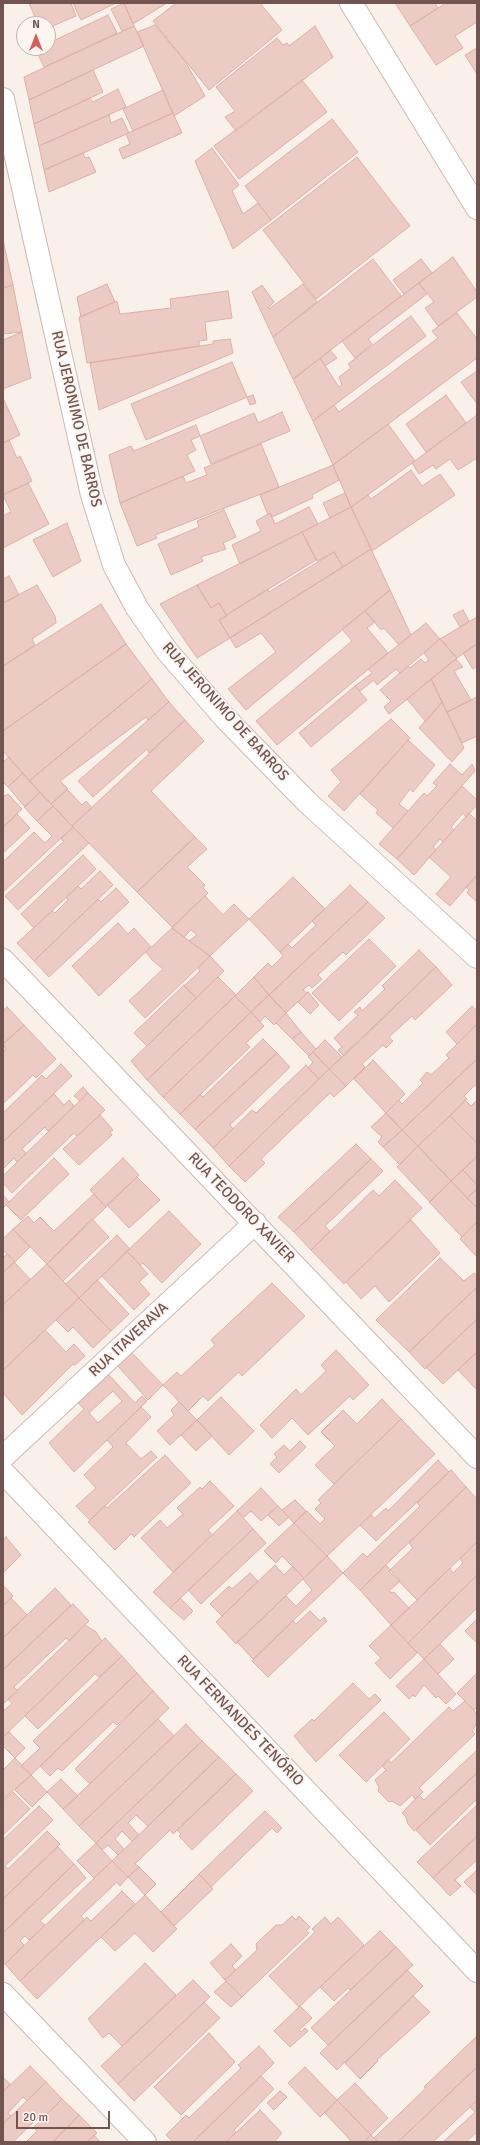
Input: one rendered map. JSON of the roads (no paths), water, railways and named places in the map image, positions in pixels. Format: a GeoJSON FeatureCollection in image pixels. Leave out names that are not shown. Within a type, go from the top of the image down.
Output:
{"type":"FeatureCollection","features":[{"type":"Feature","properties":{"kind":"street"},"geometry":{"type":"LineString","coordinates":[[351,3],[477,208]]}},
{"type":"Feature","properties":{"kind":"street","name":"RUA JERONIMO DE BARROS"},"geometry":{"type":"LineString","coordinates":[[3,99],[92,495],[114,565],[137,608],[167,651],[216,707],[307,802],[477,957]]}},
{"type":"Feature","properties":{"kind":"street","name":"RUA TEODORO XAVIER"},"geometry":{"type":"LineString","coordinates":[[3,960],[255,1222],[477,1457]]}},
{"type":"Feature","properties":{"kind":"street","name":"RUA ITAVERAVA"},"geometry":{"type":"LineString","coordinates":[[3,1457],[255,1222]]}},
{"type":"Feature","properties":{"kind":"street","name":"RUA FERNANDES TENÓRIO"},"geometry":{"type":"LineString","coordinates":[[3,1472],[477,1971]]}},
{"type":"Feature","properties":{"kind":"street"},"geometry":{"type":"LineString","coordinates":[[3,1994],[145,2142]]}}]}
